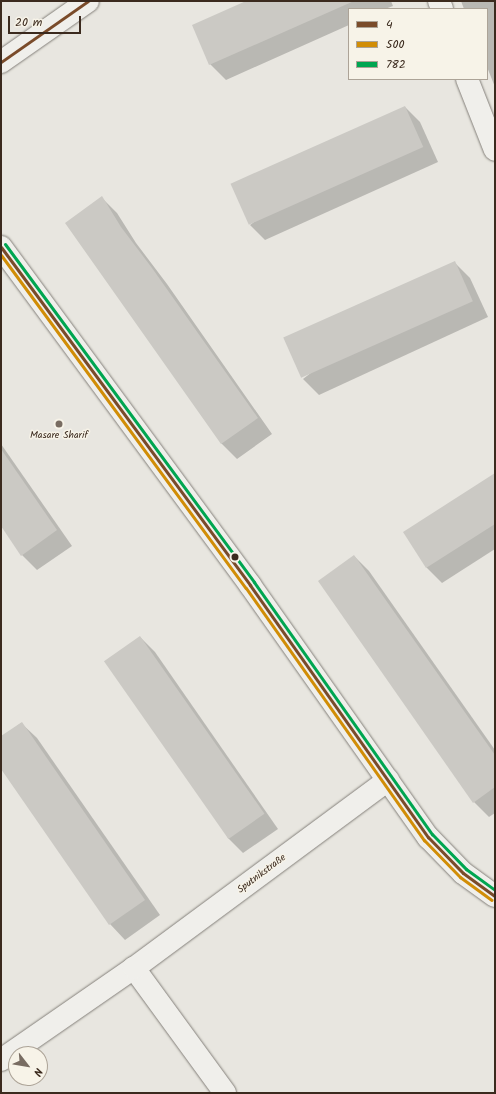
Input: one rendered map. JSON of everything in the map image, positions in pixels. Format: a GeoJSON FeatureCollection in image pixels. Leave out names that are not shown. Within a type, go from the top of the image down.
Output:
{"type":"FeatureCollection","features":[{"type":"Feature","properties":{"kind":"street"},"geometry":{"type":"LineString","coordinates":[[1,62],[88,1]]}},
{"type":"Feature","properties":{"kind":"street"},"geometry":{"type":"LineString","coordinates":[[467,80],[495,150]]}},
{"type":"Feature","properties":{"kind":"street"},"geometry":{"type":"LineString","coordinates":[[1,247],[250,585],[428,837],[463,873],[495,896]]}},
{"type":"Feature","properties":{"kind":"street","name":"Sputnikstraße"},"geometry":{"type":"LineString","coordinates":[[1,1060],[134,968],[388,780]]}},
{"type":"Feature","properties":{"kind":"street"},"geometry":{"type":"LineString","coordinates":[[134,968],[225,1093]]}},
{"type":"Feature","properties":{"kind":"building"},"geometry":{"type":"Polygon","coordinates":[[[246,1],[354,1],[209,65],[192,25],[246,1]]]}},
{"type":"Feature","properties":{"kind":"building"},"geometry":{"type":"Polygon","coordinates":[[[405,106],[423,147],[249,225],[231,184],[405,106]]]}},
{"type":"Feature","properties":{"kind":"building"},"geometry":{"type":"Polygon","coordinates":[[[102,196],[121,227],[152,268],[258,418],[221,444],[65,223],[102,196]]]}},
{"type":"Feature","properties":{"kind":"building"},"geometry":{"type":"Polygon","coordinates":[[[455,261],[473,301],[301,378],[283,337],[455,261]]]}},
{"type":"Feature","properties":{"kind":"building"},"geometry":{"type":"Polygon","coordinates":[[[1,449],[57,530],[21,556],[1,526],[1,449]]]}},
{"type":"Feature","properties":{"kind":"building"},"geometry":{"type":"Polygon","coordinates":[[[495,473],[495,524],[426,568],[403,532],[495,473]]]}},
{"type":"Feature","properties":{"kind":"building"},"geometry":{"type":"Polygon","coordinates":[[[354,555],[495,755],[495,787],[473,803],[318,581],[354,555]]]}},
{"type":"Feature","properties":{"kind":"building"},"geometry":{"type":"Polygon","coordinates":[[[140,636],[264,814],[228,839],[104,661],[140,636]]]}},
{"type":"Feature","properties":{"kind":"building"},"geometry":{"type":"Polygon","coordinates":[[[22,722],[145,900],[109,925],[1,769],[1,736],[22,722]]]}},
{"type":"Feature","properties":{"kind":"transit line","name":"4"},"geometry":{"type":"LineString","coordinates":[[1,62],[88,1]]}},
{"type":"Feature","properties":{"kind":"transit line","name":"782"},"geometry":{"type":"LineString","coordinates":[[5,244],[254,582],[432,834],[466,869],[495,890]]}},
{"type":"Feature","properties":{"kind":"transit line","name":"4"},"geometry":{"type":"LineString","coordinates":[[1,247],[250,585],[428,837],[463,873],[495,896]]}},
{"type":"Feature","properties":{"kind":"transit line","name":"500"},"geometry":{"type":"LineString","coordinates":[[1,255],[246,588],[424,840],[460,877],[492,900]]}},
{"type":"Feature","properties":{"kind":"place","name":"Masare Sharif"},"geometry":{"type":"Point","coordinates":[59,424]}}]}
